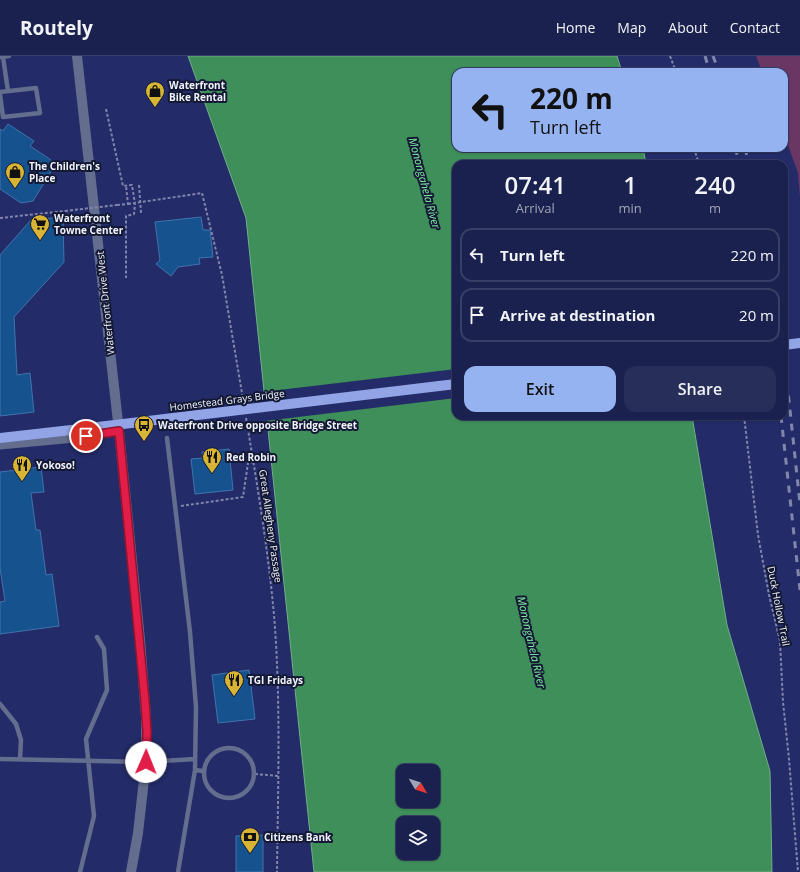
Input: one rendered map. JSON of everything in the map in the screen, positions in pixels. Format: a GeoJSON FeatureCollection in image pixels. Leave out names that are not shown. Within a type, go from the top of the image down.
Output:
{"type":"FeatureCollection","features":[{"type":"Feature","properties":{"kind":"main road"},"geometry":{"type":"LineString","coordinates":[[788,344],[800,343]]}},
{"type":"Feature","properties":{"kind":"main road","name":"Homestead Grays Bridge"},"geometry":{"type":"LineString","coordinates":[[0,438],[452,384]]}},
{"type":"Feature","properties":{"kind":"street","name":"Waterfront Drive West"},"geometry":{"type":"LineString","coordinates":[[77,56],[119,431],[145,701],[147,732],[146,762],[138,833],[131,872]]}},
{"type":"Feature","properties":{"kind":"street"},"geometry":{"type":"LineString","coordinates":[[0,445],[75,438],[119,431]]}},
{"type":"Feature","properties":{"kind":"lane"},"geometry":{"type":"LineString","coordinates":[[4,57],[8,91]]}},
{"type":"Feature","properties":{"kind":"lane"},"geometry":{"type":"LineString","coordinates":[[36,88],[40,113],[3,117],[0,93],[8,91],[36,88]]}},
{"type":"Feature","properties":{"kind":"lane"},"geometry":{"type":"LineString","coordinates":[[167,438],[190,632],[196,707],[195,770],[178,872]]}},
{"type":"Feature","properties":{"kind":"lane"},"geometry":{"type":"LineString","coordinates":[[80,872],[94,816],[87,761],[86,738],[107,690],[104,648],[97,638]]}},
{"type":"Feature","properties":{"kind":"lane"},"geometry":{"type":"LineString","coordinates":[[0,704],[16,724],[21,740],[20,759]]}},
{"type":"Feature","properties":{"kind":"lane"},"geometry":{"type":"LineString","coordinates":[[231,747],[243,751],[252,761],[255,774],[249,790],[235,798],[229,798],[218,797],[206,787],[203,770],[207,758],[218,749],[231,747]]}},
{"type":"Feature","properties":{"kind":"lane"},"geometry":{"type":"LineString","coordinates":[[0,759],[146,762],[195,759]]}},
{"type":"Feature","properties":{"kind":"lane"},"geometry":{"type":"LineString","coordinates":[[195,770],[203,770]]}},
{"type":"Feature","properties":{"kind":"path"},"geometry":{"type":"LineString","coordinates":[[670,56],[674,68]]}},
{"type":"Feature","properties":{"kind":"path"},"geometry":{"type":"LineString","coordinates":[[106,109],[123,186],[126,186],[128,204]]}},
{"type":"Feature","properties":{"kind":"path"},"geometry":{"type":"LineString","coordinates":[[126,186],[132,185],[135,204],[134,214],[126,216],[126,278]]}},
{"type":"Feature","properties":{"kind":"path"},"geometry":{"type":"LineString","coordinates":[[139,185],[141,213]]}},
{"type":"Feature","properties":{"kind":"path"},"geometry":{"type":"LineString","coordinates":[[0,218],[135,204],[202,193],[222,275],[244,403]]}},
{"type":"Feature","properties":{"kind":"path","name":"Great Allegheny Passage"},"geometry":{"type":"LineString","coordinates":[[246,418],[270,577],[274,617],[277,675],[277,872]]}},
{"type":"Feature","properties":{"kind":"path","name":"Duck Hollow Trail"},"geometry":{"type":"LineString","coordinates":[[744,420],[758,535],[769,594],[780,641],[783,702],[798,872]]}},
{"type":"Feature","properties":{"kind":"path"},"geometry":{"type":"LineString","coordinates":[[176,507],[243,497],[248,463],[253,462]]}},
{"type":"Feature","properties":{"kind":"path"},"geometry":{"type":"LineString","coordinates":[[255,774],[278,776]]}},
{"type":"Feature","properties":{"kind":"shaded area"},"geometry":{"type":"Polygon","coordinates":[[[756,56],[800,56],[800,197],[798,173],[788,145],[788,68],[760,68],[756,56]]]}},
{"type":"Feature","properties":{"kind":"water","name":"Monongahela River"},"geometry":{"type":"Polygon","coordinates":[[[188,56],[617,56],[621,68],[452,68],[452,152],[644,152],[645,160],[452,160],[452,420],[693,420],[727,625],[770,771],[772,872],[314,872],[246,218],[188,56]]]}},
{"type":"Feature","properties":{"kind":"pier"},"geometry":{"type":"Polygon","coordinates":[[[452,369],[452,398],[265,421],[262,392],[452,369]]]}},
{"type":"Feature","properties":{"kind":"building"},"geometry":{"type":"Polygon","coordinates":[[[8,124],[34,141],[30,146],[51,160],[52,170],[33,201],[21,203],[0,189],[0,129],[3,131],[8,124]]]}},
{"type":"Feature","properties":{"kind":"building"},"geometry":{"type":"Polygon","coordinates":[[[63,217],[64,262],[14,317],[17,375],[30,373],[34,412],[0,416],[0,255],[31,220],[63,217]]]}},
{"type":"Feature","properties":{"kind":"building"},"geometry":{"type":"Polygon","coordinates":[[[201,217],[203,230],[210,230],[213,257],[199,258],[200,264],[178,267],[171,276],[156,264],[160,260],[155,222],[201,217]]]}},
{"type":"Feature","properties":{"kind":"building","name":"Red Robin"},"geometry":{"type":"Polygon","coordinates":[[[229,449],[233,490],[195,494],[191,459],[203,458],[202,452],[229,449]]]}},
{"type":"Feature","properties":{"kind":"building"},"geometry":{"type":"Polygon","coordinates":[[[41,467],[44,492],[31,493],[36,530],[40,530],[46,575],[52,574],[59,626],[0,634],[0,602],[5,601],[0,568],[0,472],[41,467]]]}},
{"type":"Feature","properties":{"kind":"building","name":"TGI Fridays"},"geometry":{"type":"Polygon","coordinates":[[[249,670],[255,719],[218,723],[212,675],[249,670]]]}},
{"type":"Feature","properties":{"kind":"building","name":"Citizens Bank"},"geometry":{"type":"Polygon","coordinates":[[[263,835],[263,872],[236,872],[236,836],[263,835]]]}},
{"type":"Feature","properties":{"kind":"railway"},"geometry":{"type":"LineString","coordinates":[[705,56],[709,68]]}},
{"type":"Feature","properties":{"kind":"railway"},"geometry":{"type":"LineString","coordinates":[[713,56],[718,68]]}},
{"type":"Feature","properties":{"kind":"railway"},"geometry":{"type":"LineString","coordinates":[[736,152],[739,160]]}},
{"type":"Feature","properties":{"kind":"railway"},"geometry":{"type":"LineString","coordinates":[[746,152],[748,160]]}},
{"type":"Feature","properties":{"kind":"railway"},"geometry":{"type":"LineString","coordinates":[[788,392],[800,504]]}},
{"type":"Feature","properties":{"kind":"railway"},"geometry":{"type":"LineString","coordinates":[[781,420],[800,590]]}},
{"type":"Feature","properties":{"kind":"place","name":"Waterfront Bike Rental"},"geometry":{"type":"Point","coordinates":[155,108]}},
{"type":"Feature","properties":{"kind":"place","name":"The Children's Place"},"geometry":{"type":"Point","coordinates":[15,189]}},
{"type":"Feature","properties":{"kind":"place","name":"Waterfront Towne Center"},"geometry":{"type":"Point","coordinates":[40,241]}},
{"type":"Feature","properties":{"kind":"place","name":"Waterfront Drive opposite Bridge Street"},"geometry":{"type":"Point","coordinates":[144,442]}},
{"type":"Feature","properties":{"kind":"place","name":"Red Robin"},"geometry":{"type":"Point","coordinates":[212,474]}},
{"type":"Feature","properties":{"kind":"place","name":"Yokoso!"},"geometry":{"type":"Point","coordinates":[22,482]}},
{"type":"Feature","properties":{"kind":"place","name":"TGI Fridays"},"geometry":{"type":"Point","coordinates":[234,697]}},
{"type":"Feature","properties":{"kind":"place","name":"Citizens Bank"},"geometry":{"type":"Point","coordinates":[250,854]}},
{"type":"Feature","properties":{"kind":"route"},"geometry":{"type":"LineString","coordinates":[[86,436],[119,431],[145,701],[147,732],[146,762]]}}]}
